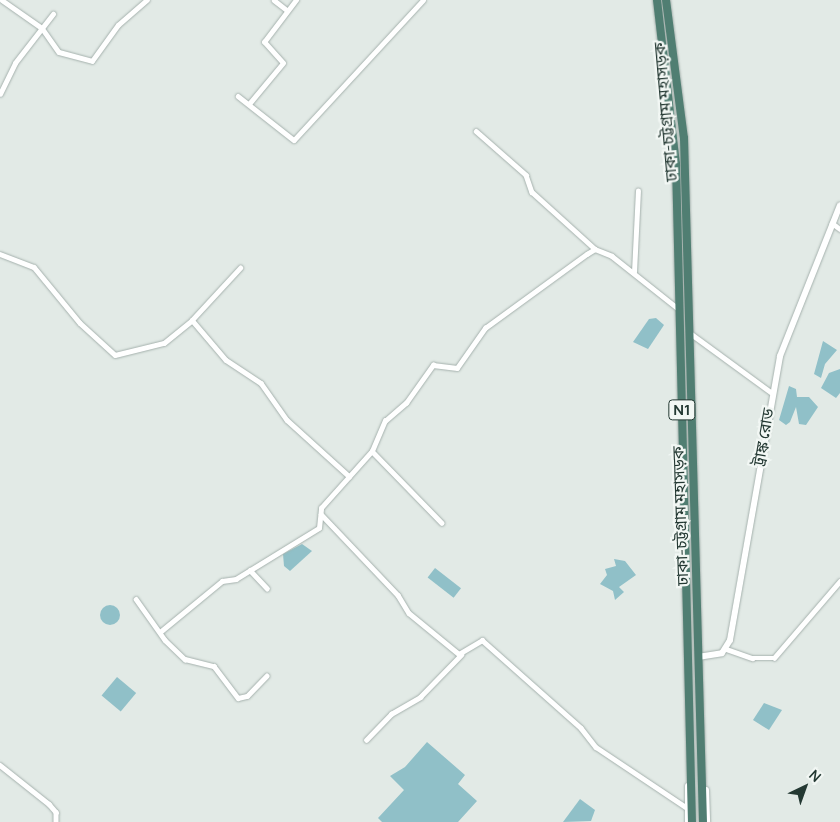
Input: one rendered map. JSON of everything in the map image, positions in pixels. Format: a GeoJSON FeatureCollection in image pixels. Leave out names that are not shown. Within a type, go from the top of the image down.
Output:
{"type":"FeatureCollection","features":[{"type":"Feature","properties":{"kind":"highway","name":"ঢাকা-চট্টগ্রাম মহাসড়ক"},"geometry":{"type":"LineString","coordinates":[[657,0],[675,140],[687,685],[692,822]]}},
{"type":"Feature","properties":{"kind":"highway","name":"ঢাকা-চট্টগ্রাম মহাসড়ক"},"geometry":{"type":"LineString","coordinates":[[666,0],[684,138],[703,822]]}},
{"type":"Feature","properties":{"kind":"highway"},"geometry":{"type":"LineString","coordinates":[[686,581],[691,585],[696,580]]}},
{"type":"Feature","properties":{"kind":"highway"},"geometry":{"type":"LineString","coordinates":[[686,597],[691,592],[696,598]]}},
{"type":"Feature","properties":{"kind":"highway"},"geometry":{"type":"LineString","coordinates":[[687,685],[698,685]]}},
{"type":"Feature","properties":{"kind":"main road","name":"ট্রাঙ্ক রোড"},"geometry":{"type":"LineString","coordinates":[[726,649],[772,393],[794,312],[840,205]]}},
{"type":"Feature","properties":{"kind":"main road"},"geometry":{"type":"LineString","coordinates":[[698,657],[726,649]]}},
{"type":"Feature","properties":{"kind":"main road"},"geometry":{"type":"LineString","coordinates":[[688,822],[691,760]]}},
{"type":"Feature","properties":{"kind":"main road"},"geometry":{"type":"LineString","coordinates":[[700,762],[707,822]]}},
{"type":"Feature","properties":{"kind":"street"},"geometry":{"type":"LineString","coordinates":[[2,0],[42,28],[59,52],[92,60],[118,24],[147,0]]}},
{"type":"Feature","properties":{"kind":"street"},"geometry":{"type":"LineString","coordinates":[[274,0],[287,10]]}},
{"type":"Feature","properties":{"kind":"street"},"geometry":{"type":"LineString","coordinates":[[249,104],[283,63],[264,42],[296,0]]}},
{"type":"Feature","properties":{"kind":"street"},"geometry":{"type":"LineString","coordinates":[[238,96],[294,140],[422,0]]}},
{"type":"Feature","properties":{"kind":"street"},"geometry":{"type":"LineString","coordinates":[[0,94],[15,63],[53,14]]}},
{"type":"Feature","properties":{"kind":"street"},"geometry":{"type":"LineString","coordinates":[[476,131],[526,175],[532,192],[595,250],[634,272],[680,310]]}},
{"type":"Feature","properties":{"kind":"street"},"geometry":{"type":"LineString","coordinates":[[634,272],[638,190]]}},
{"type":"Feature","properties":{"kind":"street"},"geometry":{"type":"LineString","coordinates":[[832,224],[840,229]]}},
{"type":"Feature","properties":{"kind":"street"},"geometry":{"type":"LineString","coordinates":[[160,632],[222,581],[250,570],[319,528],[321,514],[349,476],[372,451],[385,421],[406,403],[433,365],[458,368],[485,328],[595,250]]}},
{"type":"Feature","properties":{"kind":"street"},"geometry":{"type":"LineString","coordinates":[[0,254],[34,267],[80,323],[115,355],[164,343],[192,320],[240,268]]}},
{"type":"Feature","properties":{"kind":"street"},"geometry":{"type":"LineString","coordinates":[[192,320],[226,360],[257,379],[287,420],[349,476]]}},
{"type":"Feature","properties":{"kind":"street"},"geometry":{"type":"LineString","coordinates":[[690,333],[772,393]]}},
{"type":"Feature","properties":{"kind":"street"},"geometry":{"type":"LineString","coordinates":[[372,451],[442,523]]}},
{"type":"Feature","properties":{"kind":"street"},"geometry":{"type":"LineString","coordinates":[[321,514],[398,595],[409,614],[461,655]]}},
{"type":"Feature","properties":{"kind":"street"},"geometry":{"type":"LineString","coordinates":[[250,570],[267,588]]}},
{"type":"Feature","properties":{"kind":"street"},"geometry":{"type":"LineString","coordinates":[[726,649],[752,658],[774,658],[840,581]]}},
{"type":"Feature","properties":{"kind":"street"},"geometry":{"type":"LineString","coordinates":[[136,599],[160,632],[185,659],[214,666],[238,698],[247,696],[266,676]]}},
{"type":"Feature","properties":{"kind":"street"},"geometry":{"type":"LineString","coordinates":[[366,740],[391,714],[420,698],[461,655],[482,640],[581,728],[596,747],[688,808]]}},
{"type":"Feature","properties":{"kind":"street"},"geometry":{"type":"LineString","coordinates":[[0,765],[49,804],[56,812],[56,822]]}},
{"type":"Feature","properties":{"kind":"water"},"geometry":{"type":"Polygon","coordinates":[[[656,318],[664,325],[648,349],[633,342],[649,319],[656,318]]]}},
{"type":"Feature","properties":{"kind":"water"},"geometry":{"type":"Polygon","coordinates":[[[823,341],[837,350],[825,364],[821,378],[814,374],[823,341]]]}},
{"type":"Feature","properties":{"kind":"water"},"geometry":{"type":"Polygon","coordinates":[[[840,369],[840,393],[836,398],[821,388],[829,373],[840,369]]]}},
{"type":"Feature","properties":{"kind":"water"},"geometry":{"type":"Polygon","coordinates":[[[789,386],[796,389],[797,397],[809,397],[818,407],[806,425],[799,424],[796,407],[790,422],[786,425],[779,420],[789,386]]]}},
{"type":"Feature","properties":{"kind":"water"},"geometry":{"type":"Polygon","coordinates":[[[302,544],[312,551],[290,571],[284,566],[283,554],[302,544]]]}},
{"type":"Feature","properties":{"kind":"water"},"geometry":{"type":"Polygon","coordinates":[[[614,559],[625,561],[636,575],[619,587],[624,592],[615,600],[613,591],[600,584],[607,575],[605,569],[616,566],[614,559]]]}},
{"type":"Feature","properties":{"kind":"water"},"geometry":{"type":"Polygon","coordinates":[[[435,568],[461,588],[454,598],[428,577],[435,568]]]}},
{"type":"Feature","properties":{"kind":"water"},"geometry":{"type":"Polygon","coordinates":[[[110,605],[117,608],[120,615],[117,622],[110,625],[103,622],[100,615],[103,608],[110,605]]]}},
{"type":"Feature","properties":{"kind":"water"},"geometry":{"type":"Polygon","coordinates":[[[117,677],[136,693],[121,711],[102,695],[117,677]]]}},
{"type":"Feature","properties":{"kind":"water"},"geometry":{"type":"Polygon","coordinates":[[[764,703],[782,710],[769,730],[753,720],[764,703]]]}},
{"type":"Feature","properties":{"kind":"water"},"geometry":{"type":"Polygon","coordinates":[[[427,742],[465,775],[458,784],[477,801],[458,822],[382,822],[378,818],[404,790],[390,776],[405,767],[427,742]]]}},
{"type":"Feature","properties":{"kind":"water"},"geometry":{"type":"Polygon","coordinates":[[[580,799],[595,810],[591,821],[563,822],[580,799]]]}}]}
